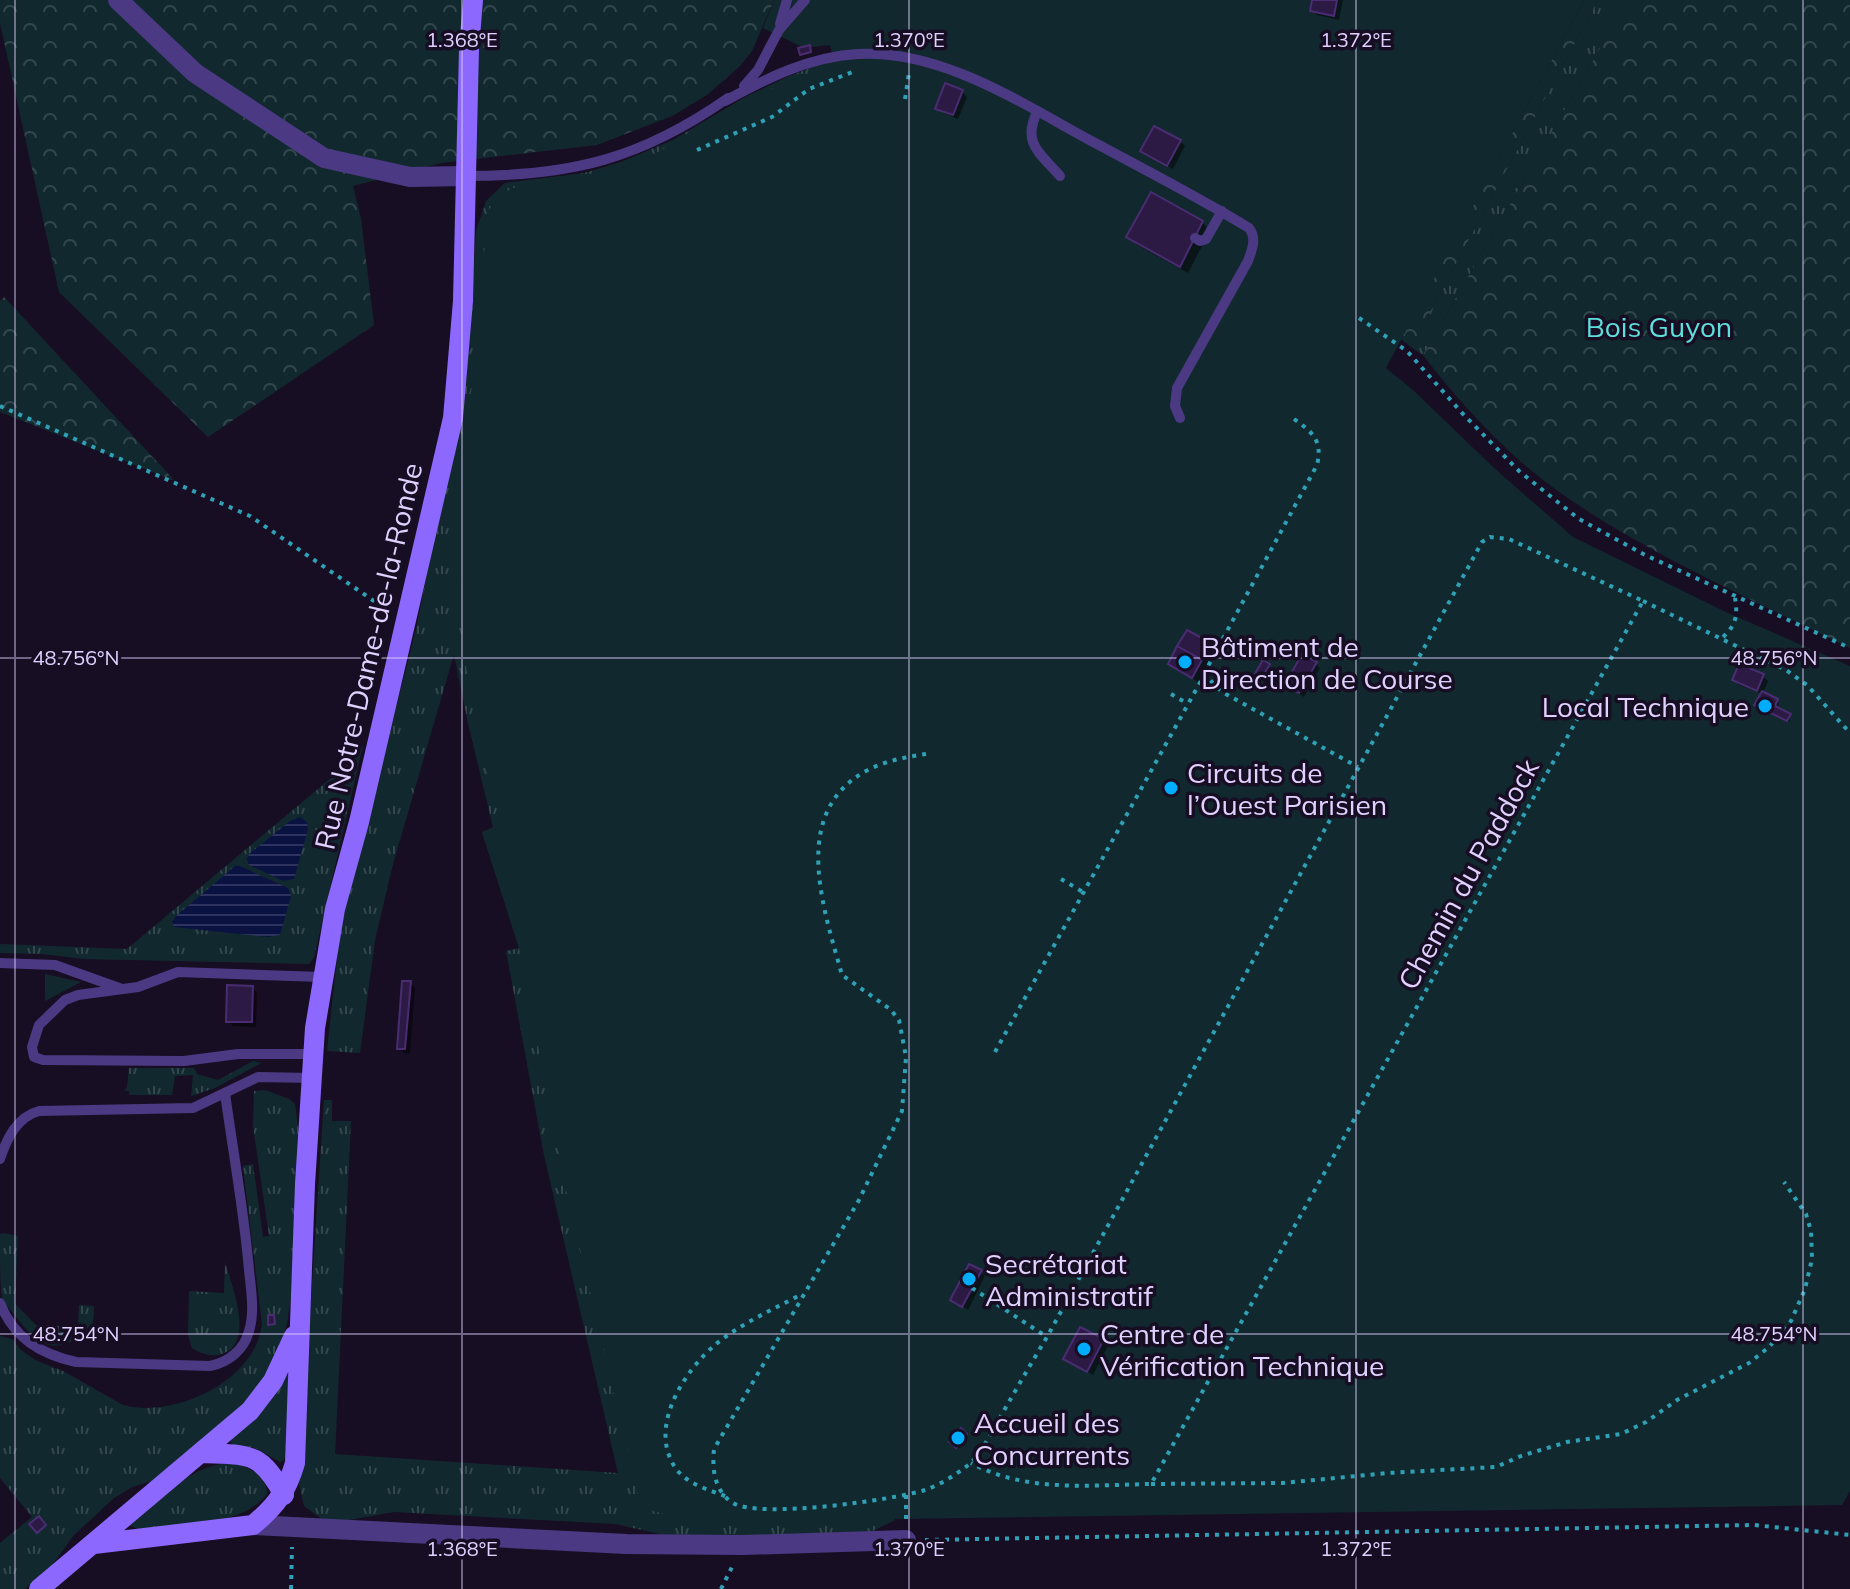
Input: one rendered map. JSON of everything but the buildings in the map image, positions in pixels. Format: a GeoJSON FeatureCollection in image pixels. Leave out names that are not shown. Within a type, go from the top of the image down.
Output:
{"type":"FeatureCollection","features":[{"type":"Feature","properties":{"kind":"main road","name":"Rue Notre-Dame-de-la-Ronde"},"geometry":{"type":"LineString","coordinates":[[253,1525],[284,1495],[295,1463],[313,1054],[322,977],[335,909],[359,822],[453,418],[463,301],[473,0]]}},
{"type":"Feature","properties":{"kind":"main road","name":"Rue Notre-Dame-de-la-Ronde"},"geometry":{"type":"LineString","coordinates":[[39,1589],[250,1411],[273,1381],[299,1322]]}},
{"type":"Feature","properties":{"kind":"main road"},"geometry":{"type":"LineString","coordinates":[[203,1453],[237,1455],[256,1460],[270,1469],[284,1495]]}},
{"type":"Feature","properties":{"kind":"main road"},"geometry":{"type":"LineString","coordinates":[[94,1544],[253,1525]]}},
{"type":"Feature","properties":{"kind":"street"},"geometry":{"type":"LineString","coordinates":[[118,0],[195,73],[324,158],[410,177],[466,176]]}},
{"type":"Feature","properties":{"kind":"street"},"geometry":{"type":"LineString","coordinates":[[253,1525],[626,1544],[743,1545],[906,1540]]}},
{"type":"Feature","properties":{"kind":"lane"},"geometry":{"type":"LineString","coordinates":[[779,30],[787,0]]}},
{"type":"Feature","properties":{"kind":"lane"},"geometry":{"type":"LineString","coordinates":[[725,101],[749,81],[779,30],[805,0]]}},
{"type":"Feature","properties":{"kind":"lane"},"geometry":{"type":"LineString","coordinates":[[466,176],[547,173],[597,164],[666,137],[725,101],[774,76],[813,61],[872,54],[911,59],[950,70],[1037,112],[1222,211],[1251,230],[1252,247],[1244,269],[1177,388],[1174,399],[1180,418]]}},
{"type":"Feature","properties":{"kind":"lane"},"geometry":{"type":"LineString","coordinates":[[1037,112],[1030,130],[1031,140],[1060,176]]}},
{"type":"Feature","properties":{"kind":"lane"},"geometry":{"type":"LineString","coordinates":[[1195,238],[1200,241],[1206,239],[1222,211]]}},
{"type":"Feature","properties":{"kind":"lane"},"geometry":{"type":"LineString","coordinates":[[0,963],[55,965],[124,990]]}},
{"type":"Feature","properties":{"kind":"lane"},"geometry":{"type":"LineString","coordinates":[[313,1054],[238,1054],[184,1061],[43,1060],[34,1057],[32,1047],[39,1025],[65,1000],[88,993],[124,990],[178,972],[322,977]]}},
{"type":"Feature","properties":{"kind":"lane"},"geometry":{"type":"LineString","coordinates":[[0,1159],[15,1127],[30,1113],[193,1108],[258,1077],[312,1078]]}},
{"type":"Feature","properties":{"kind":"lane"},"geometry":{"type":"LineString","coordinates":[[0,1303],[8,1319],[28,1342],[54,1357],[76,1362],[204,1366],[225,1362],[238,1351],[250,1330],[252,1298],[225,1093]]}},
{"type":"Feature","properties":{"kind":"path"},"geometry":{"type":"LineString","coordinates":[[697,150],[772,117],[809,89],[856,70],[872,54]]}},
{"type":"Feature","properties":{"kind":"path"},"geometry":{"type":"LineString","coordinates":[[905,99],[911,59]]}},
{"type":"Feature","properties":{"kind":"path"},"geometry":{"type":"LineString","coordinates":[[1359,318],[1415,358],[1446,396],[1498,450],[1532,484],[1561,505],[1612,539],[1735,598],[1850,648]]}},
{"type":"Feature","properties":{"kind":"path"},"geometry":{"type":"LineString","coordinates":[[0,406],[250,516],[405,622]]}},
{"type":"Feature","properties":{"kind":"path"},"geometry":{"type":"LineString","coordinates":[[995,1052],[1317,465],[1319,450],[1316,437],[1294,419]]}},
{"type":"Feature","properties":{"kind":"path"},"geometry":{"type":"LineString","coordinates":[[926,754],[899,759],[863,772],[836,797],[822,826],[818,854],[820,889],[842,975],[890,1009],[899,1020],[904,1036],[904,1099],[897,1124],[859,1200],[714,1449],[712,1467],[719,1488],[732,1502],[750,1509],[847,1503],[906,1494],[939,1483],[971,1463],[1047,1337],[1478,547],[1490,537],[1509,539],[1723,637],[1786,670],[1807,685],[1850,733]]}},
{"type":"Feature","properties":{"kind":"path"},"geometry":{"type":"LineString","coordinates":[[1723,637],[1735,623],[1735,598]]}},
{"type":"Feature","properties":{"kind":"path","name":"Chemin du Paddock"},"geometry":{"type":"LineString","coordinates":[[1151,1484],[1643,601]]}},
{"type":"Feature","properties":{"kind":"path"},"geometry":{"type":"LineString","coordinates":[[1207,668],[1209,679],[1224,693],[1358,767]]}},
{"type":"Feature","properties":{"kind":"path"},"geometry":{"type":"LineString","coordinates":[[1171,694],[1188,704]]}},
{"type":"Feature","properties":{"kind":"path"},"geometry":{"type":"LineString","coordinates":[[1061,879],[1083,892]]}},
{"type":"Feature","properties":{"kind":"path"},"geometry":{"type":"LineString","coordinates":[[971,1463],[1001,1476],[1035,1484],[1283,1483],[1496,1467],[1567,1442],[1621,1434],[1646,1422],[1677,1400],[1749,1363],[1769,1347],[1791,1321],[1805,1289],[1812,1259],[1811,1231],[1806,1214],[1784,1182]]}},
{"type":"Feature","properties":{"kind":"path"},"geometry":{"type":"LineString","coordinates":[[972,1288],[1047,1337]]}},
{"type":"Feature","properties":{"kind":"path"},"geometry":{"type":"LineString","coordinates":[[727,1497],[703,1488],[676,1469],[667,1445],[670,1408],[685,1380],[707,1352],[744,1324],[804,1293]]}},
{"type":"Feature","properties":{"kind":"path"},"geometry":{"type":"LineString","coordinates":[[906,1494],[906,1540],[1754,1525],[1850,1535]]}},
{"type":"Feature","properties":{"kind":"path"},"geometry":{"type":"LineString","coordinates":[[291,1589],[292,1526]]}},
{"type":"Feature","properties":{"kind":"path"},"geometry":{"type":"LineString","coordinates":[[721,1589],[743,1545]]}},
{"type":"Feature","properties":{"kind":"green space"},"geometry":{"type":"Polygon","coordinates":[[[0,0],[774,0],[752,51],[740,66],[707,95],[672,116],[597,145],[441,163],[353,186],[361,219],[374,325],[208,437],[59,292],[0,23],[0,0]]]}},
{"type":"Feature","properties":{"kind":"green space","name":"Circuits de l’Ouest Parisien"},"geometry":{"type":"Polygon","coordinates":[[[774,0],[1584,0],[1386,368],[1573,537],[1728,613],[1850,666],[1850,1491],[1842,1505],[689,1522],[641,1507],[567,1194],[519,948],[482,832],[501,825],[472,706],[450,516],[477,357],[487,213],[495,200],[512,188],[587,178],[644,159],[763,92],[834,63],[830,45],[804,48],[763,28],[774,0]]]}},
{"type":"Feature","properties":{"kind":"green space"},"geometry":{"type":"Polygon","coordinates":[[[1584,0],[1598,0],[1411,347],[1401,339],[1584,0]]]}},
{"type":"Feature","properties":{"kind":"green space"},"geometry":{"type":"Polygon","coordinates":[[[1598,0],[1628,0],[1423,355],[1411,347],[1598,0]]]}},
{"type":"Feature","properties":{"kind":"green space","name":"Bois Guyon"},"geometry":{"type":"Polygon","coordinates":[[[1628,0],[1850,0],[1850,648],[1633,539],[1565,496],[1526,466],[1489,431],[1423,355],[1628,0]]]}},
{"type":"Feature","properties":{"kind":"green space"},"geometry":{"type":"Polygon","coordinates":[[[839,60],[895,1520],[871,1532],[695,1537],[660,1534],[615,1524],[394,1512],[343,1521],[322,1519],[304,1506],[299,1483],[324,1100],[332,1100],[332,1121],[351,1121],[335,1454],[618,1473],[544,1155],[506,951],[519,948],[482,832],[493,827],[454,654],[393,864],[375,940],[360,1053],[327,1051],[340,931],[416,629],[447,474],[470,331],[476,231],[486,201],[505,183],[584,173],[621,162],[673,140],[745,97],[787,77],[839,60]]]}},
{"type":"Feature","properties":{"kind":"green space"},"geometry":{"type":"Polygon","coordinates":[[[4,297],[175,481],[0,412],[0,301],[4,297]]]}},
{"type":"Feature","properties":{"kind":"green space"},"geometry":{"type":"Polygon","coordinates":[[[363,745],[314,957],[309,964],[84,959],[0,953],[0,944],[127,949],[350,762],[363,745]]]}},
{"type":"Feature","properties":{"kind":"green space"},"geometry":{"type":"Polygon","coordinates":[[[45,974],[81,982],[45,1001],[45,974]]]}},
{"type":"Feature","properties":{"kind":"green space"},"geometry":{"type":"Polygon","coordinates":[[[253,1061],[261,1063],[215,1088],[191,1096],[193,1075],[175,1076],[172,1095],[129,1095],[129,1091],[124,1091],[129,1068],[194,1068],[197,1074],[218,1080],[253,1061]]]}},
{"type":"Feature","properties":{"kind":"green space"},"geometry":{"type":"Polygon","coordinates":[[[265,1090],[295,1104],[299,1136],[291,1296],[287,1324],[274,1365],[244,1409],[155,1480],[132,1487],[114,1498],[73,1536],[51,1567],[25,1589],[0,1589],[0,1543],[32,1517],[0,1478],[0,1336],[12,1339],[37,1361],[63,1371],[123,1405],[143,1408],[188,1401],[229,1378],[245,1363],[256,1344],[262,1324],[243,1166],[253,1164],[263,1237],[269,1236],[253,1126],[254,1091],[265,1090]]]}},
{"type":"Feature","properties":{"kind":"green space"},"geometry":{"type":"Polygon","coordinates":[[[0,1234],[18,1236],[15,1304],[36,1325],[78,1326],[79,1305],[94,1306],[93,1323],[86,1334],[65,1344],[49,1345],[30,1333],[11,1311],[1,1292],[0,1234]]]}},
{"type":"Feature","properties":{"kind":"green space"},"geometry":{"type":"Polygon","coordinates":[[[225,1262],[236,1298],[238,1338],[232,1348],[222,1354],[207,1354],[192,1348],[188,1335],[189,1291],[224,1293],[225,1262]]]}},
{"type":"Feature","properties":{"kind":"green space"},"geometry":{"type":"Polygon","coordinates":[[[285,1374],[292,1376],[288,1449],[284,1460],[280,1462],[255,1448],[232,1445],[230,1441],[285,1374]]]}},
{"type":"Feature","properties":{"kind":"green space"},"geometry":{"type":"Polygon","coordinates":[[[234,1463],[251,1470],[264,1482],[267,1494],[256,1505],[225,1519],[207,1522],[138,1529],[129,1525],[135,1515],[181,1481],[206,1468],[234,1463]]]}},
{"type":"Feature","properties":{"kind":"shaded area"},"geometry":{"type":"Polygon","coordinates":[[[300,817],[307,822],[308,829],[294,879],[283,881],[249,865],[249,854],[290,821],[300,817]]]}},
{"type":"Feature","properties":{"kind":"shaded area"},"geometry":{"type":"Polygon","coordinates":[[[235,866],[288,888],[291,896],[280,935],[268,937],[174,927],[172,922],[176,916],[235,866]]]}},
{"type":"Feature","properties":{"kind":"place","name":"Bâtiment de Direction de Course"},"geometry":{"type":"Point","coordinates":[1185,662]}},
{"type":"Feature","properties":{"kind":"place","name":"Local Technique"},"geometry":{"type":"Point","coordinates":[1765,706]}},
{"type":"Feature","properties":{"kind":"place","name":"Circuits de l’Ouest Parisien"},"geometry":{"type":"Point","coordinates":[1171,788]}},
{"type":"Feature","properties":{"kind":"place","name":"Secrétariat Administratif"},"geometry":{"type":"Point","coordinates":[969,1279]}},
{"type":"Feature","properties":{"kind":"place","name":"Centre de Vérification Technique"},"geometry":{"type":"Point","coordinates":[1084,1349]}},
{"type":"Feature","properties":{"kind":"place","name":"Accueil des Concurrents"},"geometry":{"type":"Point","coordinates":[958,1438]}}]}
